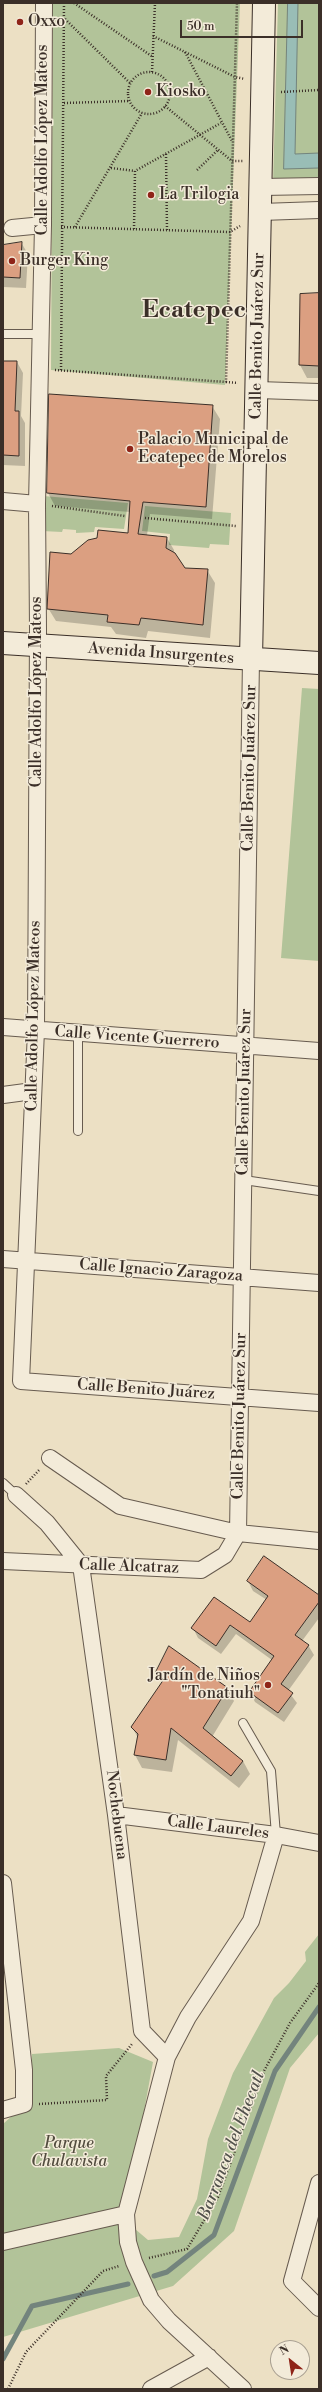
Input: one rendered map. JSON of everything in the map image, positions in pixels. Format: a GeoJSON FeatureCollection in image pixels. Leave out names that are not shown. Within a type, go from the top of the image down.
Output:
{"type":"FeatureCollection","features":[{"type":"Feature","properties":{"kind":"street","name":"Calle Adolfo López Mateos"},"geometry":{"type":"LineString","coordinates":[[21,1380],[36,1030],[38,645],[37,504],[39,334],[43,224],[44,3]]}},
{"type":"Feature","properties":{"kind":"street","name":"Calle Benito Juárez Sur"},"geometry":{"type":"LineString","coordinates":[[238,1533],[251,659],[258,390],[264,3]]}},
{"type":"Feature","properties":{"kind":"street"},"geometry":{"type":"LineString","coordinates":[[262,187],[319,186]]}},
{"type":"Feature","properties":{"kind":"street"},"geometry":{"type":"LineString","coordinates":[[261,212],[319,210]]}},
{"type":"Feature","properties":{"kind":"street"},"geometry":{"type":"LineString","coordinates":[[6,228],[43,224]]}},
{"type":"Feature","properties":{"kind":"street"},"geometry":{"type":"LineString","coordinates":[[258,390],[319,392]]}},
{"type":"Feature","properties":{"kind":"street"},"geometry":{"type":"LineString","coordinates":[[3,501],[37,504]]}},
{"type":"Feature","properties":{"kind":"street","name":"Avenida Insurgentes"},"geometry":{"type":"LineString","coordinates":[[3,643],[319,663]]}},
{"type":"Feature","properties":{"kind":"street","name":"Calle Vicente Guerrero"},"geometry":{"type":"LineString","coordinates":[[3,1027],[319,1051]]}},
{"type":"Feature","properties":{"kind":"street"},"geometry":{"type":"LineString","coordinates":[[3,1095],[33,1091]]}},
{"type":"Feature","properties":{"kind":"street","name":"Calle Ignacio Zaragoza"},"geometry":{"type":"LineString","coordinates":[[3,1259],[319,1283]]}},
{"type":"Feature","properties":{"kind":"street","name":"Calle Benito Juárez"},"geometry":{"type":"LineString","coordinates":[[21,1380],[319,1403]]}},
{"type":"Feature","properties":{"kind":"street"},"geometry":{"type":"LineString","coordinates":[[50,1458],[120,1506],[238,1533],[319,1541]]}},
{"type":"Feature","properties":{"kind":"street"},"geometry":{"type":"LineString","coordinates":[[16,1495],[48,1523],[81,1564]]}},
{"type":"Feature","properties":{"kind":"street","name":"Calle Alcatraz"},"geometry":{"type":"LineString","coordinates":[[3,1561],[201,1570],[225,1555],[238,1533]]}},
{"type":"Feature","properties":{"kind":"street","name":"Nochebuena"},"geometry":{"type":"LineString","coordinates":[[81,1564],[116,1815],[142,2031]]}},
{"type":"Feature","properties":{"kind":"street","name":"Calle Laureles"},"geometry":{"type":"LineString","coordinates":[[116,1815],[276,1835],[319,1843]]}},
{"type":"Feature","properties":{"kind":"street"},"geometry":{"type":"LineString","coordinates":[[243,2389],[169,2320],[151,2300],[134,2262],[128,2242],[126,2214],[167,2057],[188,2017],[251,1921],[276,1835]]}},
{"type":"Feature","properties":{"kind":"street"},"geometry":{"type":"LineString","coordinates":[[3,1883],[24,2070],[24,2104],[3,2110]]}},
{"type":"Feature","properties":{"kind":"street"},"geometry":{"type":"LineString","coordinates":[[142,2031],[167,2057]]}},
{"type":"Feature","properties":{"kind":"street"},"geometry":{"type":"LineString","coordinates":[[319,2184],[292,2281],[319,2308]]}},
{"type":"Feature","properties":{"kind":"street"},"geometry":{"type":"LineString","coordinates":[[3,2242],[126,2214]]}},
{"type":"Feature","properties":{"kind":"street"},"geometry":{"type":"LineString","coordinates":[[151,2389],[210,2357]]}},
{"type":"Feature","properties":{"kind":"lane"},"geometry":{"type":"LineString","coordinates":[[3,334],[39,334]]}},
{"type":"Feature","properties":{"kind":"lane"},"geometry":{"type":"LineString","coordinates":[[78,1033],[78,1131]]}},
{"type":"Feature","properties":{"kind":"lane"},"geometry":{"type":"LineString","coordinates":[[244,1180],[319,1190]]}},
{"type":"Feature","properties":{"kind":"lane"},"geometry":{"type":"LineString","coordinates":[[3,1483],[16,1495]]}},
{"type":"Feature","properties":{"kind":"lane"},"geometry":{"type":"LineString","coordinates":[[243,1723],[271,1771],[276,1835]]}},
{"type":"Feature","properties":{"kind":"path"},"geometry":{"type":"LineString","coordinates":[[64,3],[62,370],[226,382],[237,3]]}},
{"type":"Feature","properties":{"kind":"path"},"geometry":{"type":"LineString","coordinates":[[74,3],[153,57]]}},
{"type":"Feature","properties":{"kind":"path"},"geometry":{"type":"LineString","coordinates":[[152,72],[155,3]]}},
{"type":"Feature","properties":{"kind":"path"},"geometry":{"type":"LineString","coordinates":[[64,18],[130,83]]}},
{"type":"Feature","properties":{"kind":"path"},"geometry":{"type":"LineString","coordinates":[[153,36],[235,77]]}},
{"type":"Feature","properties":{"kind":"path"},"geometry":{"type":"LineString","coordinates":[[184,52],[221,123],[233,142]]}},
{"type":"Feature","properties":{"kind":"path"},"geometry":{"type":"LineString","coordinates":[[152,72],[162,77],[168,85],[169,96],[165,106],[155,113],[142,113],[132,106],[129,101],[128,95],[130,83],[140,74],[152,72]]}},
{"type":"Feature","properties":{"kind":"path"},"geometry":{"type":"LineString","coordinates":[[281,84],[281,99]]}},
{"type":"Feature","properties":{"kind":"path"},"geometry":{"type":"LineString","coordinates":[[281,92],[319,90]]}},
{"type":"Feature","properties":{"kind":"path"},"geometry":{"type":"LineString","coordinates":[[64,103],[129,101]]}},
{"type":"Feature","properties":{"kind":"path"},"geometry":{"type":"LineString","coordinates":[[165,106],[232,161]]}},
{"type":"Feature","properties":{"kind":"path"},"geometry":{"type":"LineString","coordinates":[[75,227],[142,113]]}},
{"type":"Feature","properties":{"kind":"path"},"geometry":{"type":"LineString","coordinates":[[111,168],[135,171],[221,123]]}},
{"type":"Feature","properties":{"kind":"path"},"geometry":{"type":"LineString","coordinates":[[197,170],[218,150]]}},
{"type":"Feature","properties":{"kind":"path"},"geometry":{"type":"LineString","coordinates":[[166,154],[167,230]]}},
{"type":"Feature","properties":{"kind":"path"},"geometry":{"type":"LineString","coordinates":[[134,229],[135,171]]}},
{"type":"Feature","properties":{"kind":"path"},"geometry":{"type":"LineString","coordinates":[[63,227],[230,232]]}},
{"type":"Feature","properties":{"kind":"path"},"geometry":{"type":"LineString","coordinates":[[37,504],[125,516]]}},
{"type":"Feature","properties":{"kind":"path"},"geometry":{"type":"LineString","coordinates":[[145,518],[255,528]]}},
{"type":"Feature","properties":{"kind":"path"},"geometry":{"type":"LineString","coordinates":[[16,1495],[50,1458]]}},
{"type":"Feature","properties":{"kind":"path"},"geometry":{"type":"LineString","coordinates":[[8,2389],[26,2352],[103,2271],[187,2249],[218,2197],[264,2071],[290,2023],[319,1983]]}},
{"type":"Feature","properties":{"kind":"path"},"geometry":{"type":"LineString","coordinates":[[24,2104],[107,2100],[106,2076],[142,2031]]}},
{"type":"Feature","properties":{"kind":"green space"},"geometry":{"type":"Polygon","coordinates":[[[53,3],[240,3],[225,385],[51,370],[53,3]]]}},
{"type":"Feature","properties":{"kind":"green space"},"geometry":{"type":"Polygon","coordinates":[[[278,3],[319,3],[319,182],[273,184],[278,3]]]}},
{"type":"Feature","properties":{"kind":"green space"},"geometry":{"type":"Polygon","coordinates":[[[43,496],[128,503],[124,529],[95,527],[94,532],[76,533],[76,530],[63,529],[62,532],[42,531],[43,496]]]}},
{"type":"Feature","properties":{"kind":"green space"},"geometry":{"type":"Polygon","coordinates":[[[145,506],[231,513],[229,545],[210,544],[209,548],[169,545],[170,534],[142,531],[145,506]]]}},
{"type":"Feature","properties":{"kind":"green space"},"geometry":{"type":"Polygon","coordinates":[[[302,688],[319,689],[319,961],[281,958],[302,688]]]}},
{"type":"Feature","properties":{"kind":"green space","name":"Parque Chulavista"},"geometry":{"type":"Polygon","coordinates":[[[319,1934],[319,2033],[290,2068],[234,2231],[173,2286],[3,2337],[3,2124],[32,2098],[32,2054],[119,2048],[153,2062],[138,2144],[121,2217],[148,2240],[179,2237],[197,2199],[208,2139],[233,2073],[274,1998],[289,1983],[306,1961],[305,1952],[319,1934]]]}},
{"type":"Feature","properties":{"kind":"water"},"geometry":{"type":"Polygon","coordinates":[[[288,3],[298,3],[295,154],[319,153],[319,168],[284,169],[288,3]]]}},
{"type":"Feature","properties":{"kind":"building","name":"Burger King"},"geometry":{"type":"Polygon","coordinates":[[[22,242],[20,278],[3,277],[3,245],[22,242]]]}},
{"type":"Feature","properties":{"kind":"building"},"geometry":{"type":"Polygon","coordinates":[[[319,293],[319,366],[299,365],[300,294],[319,293]]]}},
{"type":"Feature","properties":{"kind":"building"},"geometry":{"type":"Polygon","coordinates":[[[3,361],[17,361],[15,411],[19,411],[19,456],[3,455],[3,361]]]}},
{"type":"Feature","properties":{"kind":"building"},"geometry":{"type":"Polygon","coordinates":[[[49,394],[213,405],[206,507],[143,502],[138,534],[167,537],[166,548],[175,553],[185,568],[208,569],[203,625],[141,618],[139,625],[107,622],[108,615],[47,609],[50,552],[71,554],[88,540],[97,538],[98,530],[128,533],[130,501],[47,493],[49,394]]]}},
{"type":"Feature","properties":{"kind":"building"},"geometry":{"type":"Polygon","coordinates":[[[264,1556],[319,1595],[319,1602],[295,1635],[309,1645],[281,1684],[293,1693],[278,1713],[249,1692],[274,1656],[230,1625],[216,1646],[191,1628],[214,1597],[250,1622],[268,1596],[247,1581],[264,1556]]]}},
{"type":"Feature","properties":{"kind":"building"},"geometry":{"type":"Polygon","coordinates":[[[169,1646],[228,1688],[203,1728],[243,1761],[231,1776],[171,1728],[166,1760],[134,1755],[138,1734],[131,1727],[164,1679],[156,1672],[169,1646]]]}},
{"type":"Feature","properties":{"kind":"waterway","name":"Barranca del Ehecatl"},"geometry":{"type":"LineString","coordinates":[[154,2276],[167,2272],[214,2235],[275,2071],[319,2007]]}},
{"type":"Feature","properties":{"kind":"waterway","name":"Barranca del Ehecatl"},"geometry":{"type":"LineString","coordinates":[[3,2359],[32,2306],[128,2284]]}},
{"type":"Feature","properties":{"kind":"place","name":"Oxxo"},"geometry":{"type":"Point","coordinates":[20,22]}},
{"type":"Feature","properties":{"kind":"place","name":"Kiosko"},"geometry":{"type":"Point","coordinates":[148,92]}},
{"type":"Feature","properties":{"kind":"place","name":"La Trilogia"},"geometry":{"type":"Point","coordinates":[151,195]}},
{"type":"Feature","properties":{"kind":"place","name":"Burger King"},"geometry":{"type":"Point","coordinates":[12,261]}},
{"type":"Feature","properties":{"kind":"place","name":"Palacio Municipal de Ecatepec de Morelos"},"geometry":{"type":"Point","coordinates":[130,449]}},
{"type":"Feature","properties":{"kind":"place","name":"Jardín de Niños \"Tonatiuh\""},"geometry":{"type":"Point","coordinates":[268,1685]}},
{"type":"Feature","properties":{"kind":"district","name":"Ecatepec"},"geometry":{"type":"Point","coordinates":[194,311]}}]}
